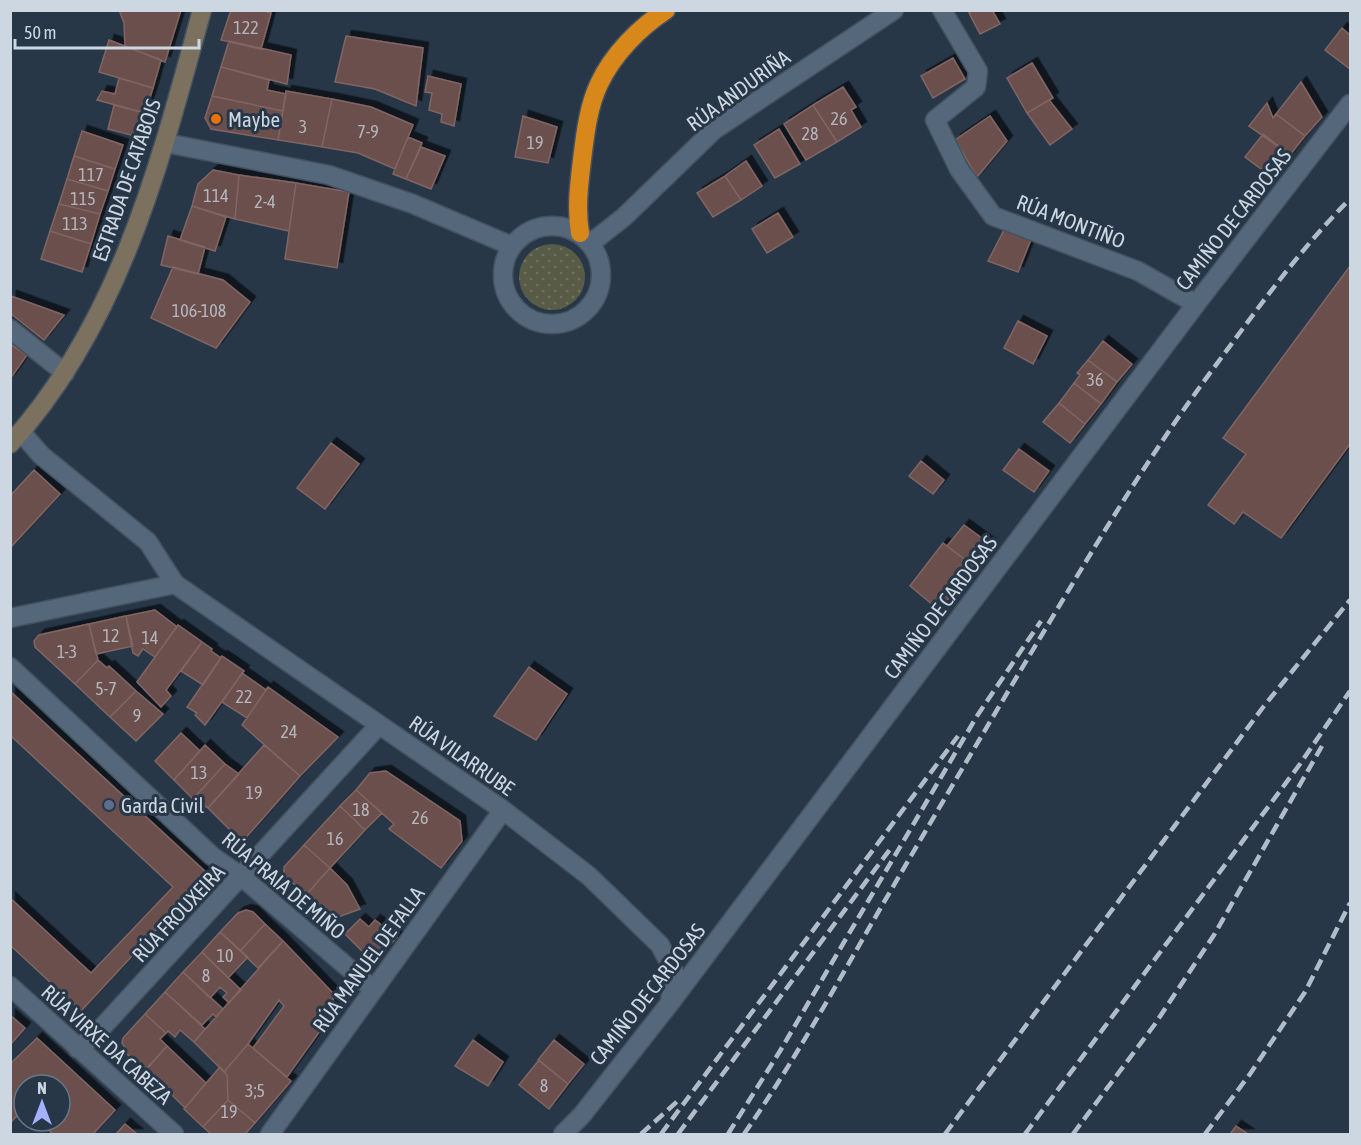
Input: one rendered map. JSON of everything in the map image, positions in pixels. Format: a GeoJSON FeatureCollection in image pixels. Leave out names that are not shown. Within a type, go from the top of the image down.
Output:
{"type":"FeatureCollection","features":[{"type":"Feature","properties":{"kind":"highway"},"geometry":{"type":"LineString","coordinates":[[585,238],[577,217],[579,188],[585,137],[599,85],[620,51],[647,23],[666,10]]}},
{"type":"Feature","properties":{"kind":"main road","name":"ESTRADA DE CATABOIS"},"geometry":{"type":"LineString","coordinates":[[16,438],[65,373],[92,329],[131,243],[165,142],[202,10]]}},
{"type":"Feature","properties":{"kind":"street","name":"RÚA ANDURIÑA"},"geometry":{"type":"LineString","coordinates":[[585,238],[624,217],[714,130],[894,10]]}},
{"type":"Feature","properties":{"kind":"street","name":"RÚA MONTIÑO"},"geometry":{"type":"LineString","coordinates":[[942,10],[978,71],[976,87],[935,120],[959,169],[993,216],[1138,271],[1196,304]]}},
{"type":"Feature","properties":{"kind":"street","name":"CAMIÑO DE CARDOSAS"},"geometry":{"type":"LineString","coordinates":[[563,1134],[582,1116],[670,1003],[1196,304],[1350,104]]}},
{"type":"Feature","properties":{"kind":"street"},"geometry":{"type":"LineString","coordinates":[[165,142],[329,175],[413,204],[512,246]]}},
{"type":"Feature","properties":{"kind":"street"},"geometry":{"type":"LineString","coordinates":[[551,225],[566,227],[585,238],[598,256],[602,272],[600,289],[592,304],[580,316],[564,323],[547,324],[530,319],[517,309],[507,295],[503,278],[505,261],[512,246],[523,235],[536,228],[551,225]]}},
{"type":"Feature","properties":{"kind":"street"},"geometry":{"type":"LineString","coordinates":[[10,329],[65,373]]}},
{"type":"Feature","properties":{"kind":"street","name":"RÚA VILARRUBE"},"geometry":{"type":"LineString","coordinates":[[16,438],[41,454],[148,542],[175,584],[503,810],[589,876],[660,945],[674,972],[670,1003]]}},
{"type":"Feature","properties":{"kind":"street"},"geometry":{"type":"LineString","coordinates":[[10,618],[175,584]]}},
{"type":"Feature","properties":{"kind":"street","name":"RÚA PRAIA DE MIÑO"},"geometry":{"type":"LineString","coordinates":[[10,667],[212,856],[242,877],[373,989]]}},
{"type":"Feature","properties":{"kind":"street","name":"RÚA FROUXEIRA"},"geometry":{"type":"LineString","coordinates":[[78,1049],[97,1033],[242,877],[379,725]]}},
{"type":"Feature","properties":{"kind":"street","name":"RÚA MANUEL DE FALLA"},"geometry":{"type":"LineString","coordinates":[[270,1134],[503,810]]}},
{"type":"Feature","properties":{"kind":"street","name":"RÚA VIRXE DA CABEZA"},"geometry":{"type":"LineString","coordinates":[[10,986],[174,1134]]}},
{"type":"Feature","properties":{"kind":"green space"},"geometry":{"type":"Polygon","coordinates":[[[545,244],[559,244],[571,249],[580,258],[585,277],[583,290],[576,301],[559,310],[545,310],[533,305],[524,296],[519,284],[519,270],[524,258],[533,249],[545,244]]]}},
{"type":"Feature","properties":{"kind":"building"},"geometry":{"type":"Polygon","coordinates":[[[119,10],[181,10],[165,62],[125,46],[124,23],[119,10]]]}},
{"type":"Feature","properties":{"kind":"building"},"geometry":{"type":"Polygon","coordinates":[[[231,10],[260,10],[271,13],[261,49],[221,40],[231,10]]]}},
{"type":"Feature","properties":{"kind":"building"},"geometry":{"type":"Polygon","coordinates":[[[973,10],[992,10],[1000,24],[980,34],[969,13],[973,10]]]}},
{"type":"Feature","properties":{"kind":"building"},"geometry":{"type":"Polygon","coordinates":[[[1342,28],[1350,35],[1350,69],[1325,50],[1342,28]]]}},
{"type":"Feature","properties":{"kind":"building"},"geometry":{"type":"Polygon","coordinates":[[[346,36],[423,48],[416,106],[375,89],[335,82],[346,36]]]}},
{"type":"Feature","properties":{"kind":"building"},"geometry":{"type":"Polygon","coordinates":[[[109,40],[161,60],[153,88],[99,72],[109,40]]]}},
{"type":"Feature","properties":{"kind":"building"},"geometry":{"type":"Polygon","coordinates":[[[229,41],[291,55],[287,84],[221,67],[229,41]]]}},
{"type":"Feature","properties":{"kind":"building"},"geometry":{"type":"Polygon","coordinates":[[[953,58],[965,79],[933,98],[921,76],[953,58]]]}},
{"type":"Feature","properties":{"kind":"building"},"geometry":{"type":"Polygon","coordinates":[[[1032,63],[1053,98],[1027,113],[1007,78],[1032,63]]]}},
{"type":"Feature","properties":{"kind":"building"},"geometry":{"type":"Polygon","coordinates":[[[221,67],[269,80],[267,90],[286,94],[283,111],[212,96],[221,67]]]}},
{"type":"Feature","properties":{"kind":"building"},"geometry":{"type":"Polygon","coordinates":[[[428,76],[461,84],[454,126],[441,122],[442,114],[429,110],[432,93],[425,92],[428,76]]]}},
{"type":"Feature","properties":{"kind":"building"},"geometry":{"type":"Polygon","coordinates":[[[119,78],[153,88],[145,113],[97,100],[102,91],[115,94],[119,78]]]}},
{"type":"Feature","properties":{"kind":"building"},"geometry":{"type":"Polygon","coordinates":[[[1301,82],[1322,117],[1305,136],[1276,114],[1301,82]]]}},
{"type":"Feature","properties":{"kind":"building"},"geometry":{"type":"Polygon","coordinates":[[[843,87],[856,107],[851,110],[861,127],[837,142],[813,105],[843,87]]]}},
{"type":"Feature","properties":{"kind":"building"},"geometry":{"type":"Polygon","coordinates":[[[286,91],[332,99],[322,147],[278,140],[286,91]]]}},
{"type":"Feature","properties":{"kind":"building"},"geometry":{"type":"Polygon","coordinates":[[[212,96],[283,111],[278,140],[211,129],[205,118],[212,96]]]}},
{"type":"Feature","properties":{"kind":"building"},"geometry":{"type":"Polygon","coordinates":[[[332,99],[371,107],[413,125],[395,169],[358,153],[322,147],[332,99]]]}},
{"type":"Feature","properties":{"kind":"building"},"geometry":{"type":"Polygon","coordinates":[[[1049,100],[1072,129],[1050,145],[1027,113],[1049,100]]]}},
{"type":"Feature","properties":{"kind":"building"},"geometry":{"type":"Polygon","coordinates":[[[1267,103],[1273,118],[1276,114],[1305,136],[1290,155],[1249,126],[1267,103]]]}},
{"type":"Feature","properties":{"kind":"building"},"geometry":{"type":"Polygon","coordinates":[[[114,105],[145,113],[139,137],[108,129],[114,105]]]}},
{"type":"Feature","properties":{"kind":"building"},"geometry":{"type":"Polygon","coordinates":[[[813,105],[837,142],[806,160],[784,124],[813,105]]]}},
{"type":"Feature","properties":{"kind":"building"},"geometry":{"type":"Polygon","coordinates":[[[523,116],[557,127],[548,163],[515,157],[523,116]]]}},
{"type":"Feature","properties":{"kind":"building"},"geometry":{"type":"Polygon","coordinates":[[[990,116],[1007,141],[977,177],[955,140],[990,116]]]}},
{"type":"Feature","properties":{"kind":"building"},"geometry":{"type":"Polygon","coordinates":[[[779,129],[800,164],[775,178],[754,145],[779,129]]]}},
{"type":"Feature","properties":{"kind":"building"},"geometry":{"type":"Polygon","coordinates":[[[82,131],[123,145],[115,169],[74,156],[82,131]]]}},
{"type":"Feature","properties":{"kind":"building"},"geometry":{"type":"Polygon","coordinates":[[[1263,134],[1290,155],[1272,177],[1245,157],[1263,134]]]}},
{"type":"Feature","properties":{"kind":"building"},"geometry":{"type":"Polygon","coordinates":[[[408,137],[422,143],[406,179],[393,174],[408,137]]]}},
{"type":"Feature","properties":{"kind":"building"},"geometry":{"type":"Polygon","coordinates":[[[421,147],[445,156],[431,189],[406,179],[421,147]]]}},
{"type":"Feature","properties":{"kind":"building"},"geometry":{"type":"Polygon","coordinates":[[[74,156],[115,169],[108,191],[67,179],[74,156]]]}},
{"type":"Feature","properties":{"kind":"building"},"geometry":{"type":"Polygon","coordinates":[[[746,161],[762,186],[741,200],[725,176],[746,161]]]}},
{"type":"Feature","properties":{"kind":"building"},"geometry":{"type":"Polygon","coordinates":[[[213,170],[239,175],[235,219],[192,206],[198,184],[213,170]]]}},
{"type":"Feature","properties":{"kind":"building"},"geometry":{"type":"Polygon","coordinates":[[[239,175],[296,183],[289,231],[235,219],[239,175]]]}},
{"type":"Feature","properties":{"kind":"building"},"geometry":{"type":"Polygon","coordinates":[[[725,176],[741,200],[713,217],[697,193],[725,176]]]}},
{"type":"Feature","properties":{"kind":"building"},"geometry":{"type":"Polygon","coordinates":[[[67,179],[108,191],[100,214],[59,204],[67,179]]]}},
{"type":"Feature","properties":{"kind":"building"},"geometry":{"type":"Polygon","coordinates":[[[296,183],[349,192],[337,268],[285,259],[296,183]]]}},
{"type":"Feature","properties":{"kind":"building"},"geometry":{"type":"Polygon","coordinates":[[[59,204],[100,214],[91,244],[50,231],[59,204]]]}},
{"type":"Feature","properties":{"kind":"building"},"geometry":{"type":"Polygon","coordinates":[[[192,206],[226,217],[215,251],[180,240],[192,206]]]}},
{"type":"Feature","properties":{"kind":"building"},"geometry":{"type":"Polygon","coordinates":[[[778,213],[793,237],[767,253],[752,229],[778,213]]]}},
{"type":"Feature","properties":{"kind":"building"},"geometry":{"type":"Polygon","coordinates":[[[1005,228],[1032,237],[1018,272],[988,261],[1005,228]]]}},
{"type":"Feature","properties":{"kind":"building"},"geometry":{"type":"Polygon","coordinates":[[[50,231],[91,244],[82,272],[41,259],[50,231]]]}},
{"type":"Feature","properties":{"kind":"building"},"geometry":{"type":"Polygon","coordinates":[[[168,236],[205,247],[198,274],[161,265],[168,236]]]}},
{"type":"Feature","properties":{"kind":"building"},"geometry":{"type":"Polygon","coordinates":[[[1350,266],[1350,444],[1281,538],[1243,512],[1234,524],[1208,505],[1246,454],[1223,438],[1350,266]]]}},
{"type":"Feature","properties":{"kind":"building"},"geometry":{"type":"Polygon","coordinates":[[[173,267],[223,280],[250,302],[216,348],[151,318],[173,267]]]}},
{"type":"Feature","properties":{"kind":"building"},"geometry":{"type":"Polygon","coordinates":[[[11,296],[64,315],[44,340],[10,313],[11,296]]]}},
{"type":"Feature","properties":{"kind":"building"},"geometry":{"type":"Polygon","coordinates":[[[1018,321],[1047,336],[1033,364],[1004,348],[1018,321]]]}},
{"type":"Feature","properties":{"kind":"building"},"geometry":{"type":"Polygon","coordinates":[[[1103,341],[1132,364],[1117,382],[1088,360],[1103,341]]]}},
{"type":"Feature","properties":{"kind":"building"},"geometry":{"type":"Polygon","coordinates":[[[10,344],[27,355],[10,379],[10,344]]]}},
{"type":"Feature","properties":{"kind":"building"},"geometry":{"type":"Polygon","coordinates":[[[1088,360],[1117,382],[1101,404],[1074,383],[1080,375],[1077,373],[1088,360]]]}},
{"type":"Feature","properties":{"kind":"building"},"geometry":{"type":"Polygon","coordinates":[[[1074,383],[1101,404],[1085,424],[1059,403],[1074,383]]]}},
{"type":"Feature","properties":{"kind":"building"},"geometry":{"type":"Polygon","coordinates":[[[1059,403],[1085,424],[1070,443],[1043,422],[1059,403]]]}},
{"type":"Feature","properties":{"kind":"building"},"geometry":{"type":"Polygon","coordinates":[[[331,443],[359,464],[325,509],[297,488],[331,443]]]}},
{"type":"Feature","properties":{"kind":"building"},"geometry":{"type":"Polygon","coordinates":[[[1019,449],[1049,471],[1034,492],[1003,470],[1019,449]]]}},
{"type":"Feature","properties":{"kind":"building"},"geometry":{"type":"Polygon","coordinates":[[[921,461],[944,480],[933,494],[909,476],[921,461]]]}},
{"type":"Feature","properties":{"kind":"building"},"geometry":{"type":"Polygon","coordinates":[[[34,470],[60,494],[10,548],[10,496],[34,470]]]}},
{"type":"Feature","properties":{"kind":"building"},"geometry":{"type":"Polygon","coordinates":[[[964,525],[991,545],[975,567],[947,546],[964,525]]]}},
{"type":"Feature","properties":{"kind":"building"},"geometry":{"type":"Polygon","coordinates":[[[943,543],[975,567],[939,610],[910,586],[943,543]]]}},
{"type":"Feature","properties":{"kind":"building"},"geometry":{"type":"Polygon","coordinates":[[[155,610],[177,627],[155,657],[143,649],[138,656],[133,653],[126,616],[155,610]]]}},
{"type":"Feature","properties":{"kind":"building"},"geometry":{"type":"Polygon","coordinates":[[[126,616],[133,646],[96,654],[89,624],[126,616]]]}},
{"type":"Feature","properties":{"kind":"building"},"geometry":{"type":"Polygon","coordinates":[[[89,624],[98,660],[75,684],[35,647],[34,641],[39,635],[89,624]]]}},
{"type":"Feature","properties":{"kind":"building"},"geometry":{"type":"Polygon","coordinates":[[[178,625],[202,642],[166,690],[171,696],[161,707],[137,682],[178,625]]]}},
{"type":"Feature","properties":{"kind":"building"},"geometry":{"type":"Polygon","coordinates":[[[202,642],[221,658],[203,685],[181,671],[202,642]]]}},
{"type":"Feature","properties":{"kind":"building"},"geometry":{"type":"Polygon","coordinates":[[[222,656],[244,671],[205,725],[195,715],[197,713],[187,707],[222,656]]]}},
{"type":"Feature","properties":{"kind":"building"},"geometry":{"type":"Polygon","coordinates":[[[98,660],[107,668],[109,666],[136,691],[110,717],[75,684],[98,660]]]}},
{"type":"Feature","properties":{"kind":"building"},"geometry":{"type":"Polygon","coordinates":[[[529,667],[567,694],[536,740],[494,716],[529,667]]]}},
{"type":"Feature","properties":{"kind":"building"},"geometry":{"type":"Polygon","coordinates":[[[242,673],[266,690],[247,718],[222,702],[242,673]]]}},
{"type":"Feature","properties":{"kind":"building"},"geometry":{"type":"Polygon","coordinates":[[[268,687],[338,737],[300,776],[242,725],[268,687]]]}},
{"type":"Feature","properties":{"kind":"building","name":"Garda Civil"},"geometry":{"type":"Polygon","coordinates":[[[10,691],[208,874],[81,1011],[10,945],[10,898],[91,973],[173,887],[10,735],[10,691]]]}},
{"type":"Feature","properties":{"kind":"building"},"geometry":{"type":"Polygon","coordinates":[[[136,691],[163,714],[136,741],[110,717],[136,691]]]}},
{"type":"Feature","properties":{"kind":"building"},"geometry":{"type":"Polygon","coordinates":[[[181,733],[200,751],[174,780],[155,761],[181,733]]]}},
{"type":"Feature","properties":{"kind":"building"},"geometry":{"type":"Polygon","coordinates":[[[205,745],[225,764],[193,799],[174,780],[205,745]]]}},
{"type":"Feature","properties":{"kind":"building"},"geometry":{"type":"Polygon","coordinates":[[[264,745],[300,776],[242,842],[208,808],[264,745]]]}},
{"type":"Feature","properties":{"kind":"building"},"geometry":{"type":"Polygon","coordinates":[[[225,764],[239,774],[208,808],[193,799],[225,764]]]}},
{"type":"Feature","properties":{"kind":"building"},"geometry":{"type":"Polygon","coordinates":[[[386,771],[460,821],[462,841],[441,868],[389,829],[394,824],[356,790],[370,773],[386,771]]]}},
{"type":"Feature","properties":{"kind":"building"},"geometry":{"type":"Polygon","coordinates":[[[356,790],[382,813],[365,830],[340,806],[356,790]]]}},
{"type":"Feature","properties":{"kind":"building"},"geometry":{"type":"Polygon","coordinates":[[[340,806],[365,830],[330,868],[304,845],[340,806]]]}},
{"type":"Feature","properties":{"kind":"building"},"geometry":{"type":"Polygon","coordinates":[[[304,845],[330,868],[306,895],[284,875],[284,867],[304,845]]]}},
{"type":"Feature","properties":{"kind":"building"},"geometry":{"type":"Polygon","coordinates":[[[330,868],[347,885],[360,909],[333,919],[306,895],[330,868]]]}},
{"type":"Feature","properties":{"kind":"building"},"geometry":{"type":"Polygon","coordinates":[[[246,910],[253,912],[265,924],[240,951],[220,932],[238,913],[246,910]]]}},
{"type":"Feature","properties":{"kind":"building"},"geometry":{"type":"Polygon","coordinates":[[[360,919],[369,927],[375,920],[397,937],[382,954],[375,957],[366,955],[345,934],[360,919]]]}},
{"type":"Feature","properties":{"kind":"building"},"geometry":{"type":"Polygon","coordinates":[[[265,924],[283,941],[258,968],[240,951],[265,924]]]}},
{"type":"Feature","properties":{"kind":"building"},"geometry":{"type":"Polygon","coordinates":[[[220,932],[248,957],[228,978],[202,952],[220,932]]]}},
{"type":"Feature","properties":{"kind":"building"},"geometry":{"type":"Polygon","coordinates":[[[283,941],[332,992],[335,1010],[287,1077],[253,1048],[284,1006],[279,1000],[248,1044],[224,1072],[194,1042],[283,941]]]}},
{"type":"Feature","properties":{"kind":"building"},"geometry":{"type":"Polygon","coordinates":[[[202,952],[241,990],[229,1003],[223,997],[227,993],[220,987],[210,998],[183,972],[202,952]]]}},
{"type":"Feature","properties":{"kind":"building"},"geometry":{"type":"Polygon","coordinates":[[[183,972],[223,1009],[216,1017],[213,1014],[202,1025],[165,992],[183,972]]]}},
{"type":"Feature","properties":{"kind":"building"},"geometry":{"type":"Polygon","coordinates":[[[165,992],[205,1029],[194,1042],[180,1030],[175,1037],[168,1031],[166,1033],[145,1014],[165,992]]]}},
{"type":"Feature","properties":{"kind":"building"},"geometry":{"type":"Polygon","coordinates":[[[145,1014],[166,1033],[160,1039],[167,1046],[145,1071],[126,1053],[122,1043],[123,1038],[145,1014]]]}},
{"type":"Feature","properties":{"kind":"building"},"geometry":{"type":"Polygon","coordinates":[[[10,1015],[25,1028],[10,1045],[10,1015]]]}},
{"type":"Feature","properties":{"kind":"building"},"geometry":{"type":"Polygon","coordinates":[[[37,1038],[115,1110],[93,1134],[53,1134],[72,1133],[72,1073],[12,1073],[12,1121],[10,1123],[10,1064],[37,1038]]]}},
{"type":"Feature","properties":{"kind":"building"},"geometry":{"type":"Polygon","coordinates":[[[473,1040],[503,1062],[488,1086],[455,1066],[473,1040]]]}},
{"type":"Feature","properties":{"kind":"building"},"geometry":{"type":"Polygon","coordinates":[[[554,1040],[584,1064],[568,1084],[538,1060],[554,1040]]]}},
{"type":"Feature","properties":{"kind":"building"},"geometry":{"type":"Polygon","coordinates":[[[248,1044],[291,1081],[255,1123],[228,1100],[227,1075],[224,1072],[248,1044]]]}},
{"type":"Feature","properties":{"kind":"building"},"geometry":{"type":"Polygon","coordinates":[[[167,1046],[206,1083],[185,1108],[146,1069],[167,1046]]]}},
{"type":"Feature","properties":{"kind":"building"},"geometry":{"type":"Polygon","coordinates":[[[539,1060],[568,1084],[549,1109],[519,1085],[539,1060]]]}},
{"type":"Feature","properties":{"kind":"building"},"geometry":{"type":"Polygon","coordinates":[[[220,1067],[227,1075],[228,1100],[203,1127],[184,1109],[220,1067]]]}},
{"type":"Feature","properties":{"kind":"building"},"geometry":{"type":"Polygon","coordinates":[[[228,1100],[255,1123],[245,1134],[211,1134],[203,1127],[228,1100]]]}},
{"type":"Feature","properties":{"kind":"building"},"geometry":{"type":"Polygon","coordinates":[[[125,1124],[137,1134],[116,1134],[125,1124]]]}},
{"type":"Feature","properties":{"kind":"building"},"geometry":{"type":"Polygon","coordinates":[[[1236,1126],[1248,1134],[1230,1134],[1236,1126]]]}},
{"type":"Feature","properties":{"kind":"railway"},"geometry":{"type":"LineString","coordinates":[[744,1134],[797,1051],[1123,501],[1189,401],[1262,303],[1313,239],[1350,199]]}},
{"type":"Feature","properties":{"kind":"railway"},"geometry":{"type":"LineString","coordinates":[[945,1134],[1264,706],[1350,600]]}},
{"type":"Feature","properties":{"kind":"railway"},"geometry":{"type":"LineString","coordinates":[[728,1134],[780,1051],[977,716],[1041,621]]}},
{"type":"Feature","properties":{"kind":"railway"},"geometry":{"type":"LineString","coordinates":[[1025,1134],[1300,764],[1350,691]]}},
{"type":"Feature","properties":{"kind":"railway"},"geometry":{"type":"LineString","coordinates":[[661,1134],[958,736]]}},
{"type":"Feature","properties":{"kind":"railway"},"geometry":{"type":"LineString","coordinates":[[1073,1134],[1155,1024],[1214,935],[1322,746]]}},
{"type":"Feature","properties":{"kind":"railway"},"geometry":{"type":"LineString","coordinates":[[678,1134],[891,848]]}},
{"type":"Feature","properties":{"kind":"railway"},"geometry":{"type":"LineString","coordinates":[[1205,1134],[1250,1074],[1305,992],[1350,903]]}},
{"type":"Feature","properties":{"kind":"railway"},"geometry":{"type":"LineString","coordinates":[[641,1134],[680,1099]]}},
{"type":"Feature","properties":{"kind":"place","name":"Maybe"},"geometry":{"type":"Point","coordinates":[216,119]}},
{"type":"Feature","properties":{"kind":"place","name":"Garda Civil"},"geometry":{"type":"Point","coordinates":[109,805]}}]}
